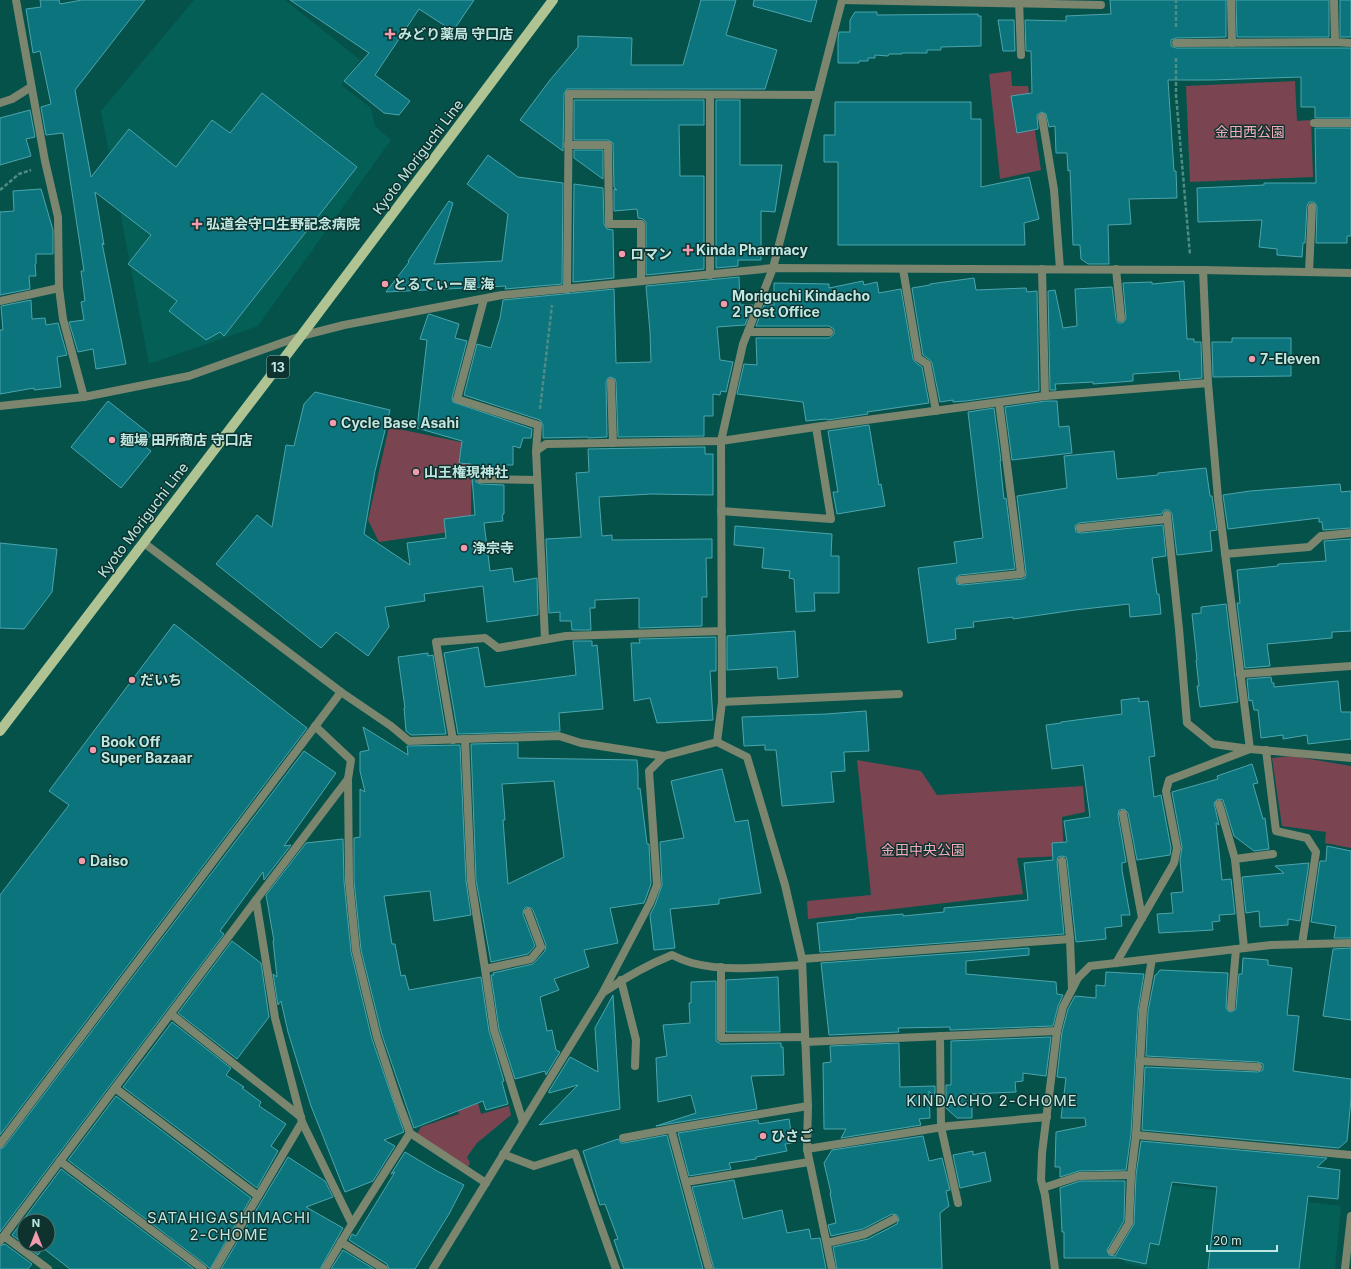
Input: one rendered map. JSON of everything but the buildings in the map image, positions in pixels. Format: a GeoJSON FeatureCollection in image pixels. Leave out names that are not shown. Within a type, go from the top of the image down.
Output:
{"type":"FeatureCollection","features":[{"type":"Feature","properties":{"kind":"main road","name":"Kyoto Moriguchi Line"},"geometry":{"type":"LineString","coordinates":[[0,731],[302,336],[553,0]]}},
{"type":"Feature","properties":{"kind":"street"},"geometry":{"type":"LineString","coordinates":[[16,0],[31,87],[58,218],[59,288],[63,320],[84,397]]}},
{"type":"Feature","properties":{"kind":"street"},"geometry":{"type":"LineString","coordinates":[[717,742],[722,702],[721,441],[743,344],[773,268],[842,0],[1019,1],[1101,5]]}},
{"type":"Feature","properties":{"kind":"street"},"geometry":{"type":"LineString","coordinates":[[1231,0],[1232,43]]}},
{"type":"Feature","properties":{"kind":"street"},"geometry":{"type":"LineString","coordinates":[[1334,0],[1335,42]]}},
{"type":"Feature","properties":{"kind":"street"},"geometry":{"type":"LineString","coordinates":[[1019,1],[1021,55]]}},
{"type":"Feature","properties":{"kind":"street"},"geometry":{"type":"LineString","coordinates":[[1176,43],[1351,43]]}},
{"type":"Feature","properties":{"kind":"street"},"geometry":{"type":"LineString","coordinates":[[0,103],[12,99],[31,87]]}},
{"type":"Feature","properties":{"kind":"street"},"geometry":{"type":"LineString","coordinates":[[566,289],[569,94],[817,95]]}},
{"type":"Feature","properties":{"kind":"street"},"geometry":{"type":"LineString","coordinates":[[710,95],[710,274]]}},
{"type":"Feature","properties":{"kind":"street"},"geometry":{"type":"LineString","coordinates":[[1042,117],[1054,190],[1060,270]]}},
{"type":"Feature","properties":{"kind":"street"},"geometry":{"type":"LineString","coordinates":[[1314,123],[1351,123]]}},
{"type":"Feature","properties":{"kind":"street"},"geometry":{"type":"LineString","coordinates":[[568,145],[608,145],[609,224],[641,224],[641,282]]}},
{"type":"Feature","properties":{"kind":"street"},"geometry":{"type":"LineString","coordinates":[[1309,272],[1312,207]]}},
{"type":"Feature","properties":{"kind":"street"},"geometry":{"type":"LineString","coordinates":[[0,406],[84,397],[190,376],[302,336],[344,325],[502,295],[710,274],[773,268],[1203,270],[1351,273]]}},
{"type":"Feature","properties":{"kind":"street"},"geometry":{"type":"LineString","coordinates":[[903,269],[918,358],[927,364],[936,411]]}},
{"type":"Feature","properties":{"kind":"street"},"geometry":{"type":"LineString","coordinates":[[1042,270],[1045,396]]}},
{"type":"Feature","properties":{"kind":"street"},"geometry":{"type":"LineString","coordinates":[[1116,270],[1121,318]]}},
{"type":"Feature","properties":{"kind":"street"},"geometry":{"type":"LineString","coordinates":[[1203,270],[1208,383],[1218,498],[1250,749]]}},
{"type":"Feature","properties":{"kind":"street"},"geometry":{"type":"LineString","coordinates":[[0,301],[59,288]]}},
{"type":"Feature","properties":{"kind":"street"},"geometry":{"type":"LineString","coordinates":[[484,299],[457,399],[538,425],[536,451],[545,640]]}},
{"type":"Feature","properties":{"kind":"street"},"geometry":{"type":"LineString","coordinates":[[748,332],[829,332]]}},
{"type":"Feature","properties":{"kind":"street"},"geometry":{"type":"LineString","coordinates":[[611,382],[613,443]]}},
{"type":"Feature","properties":{"kind":"street"},"geometry":{"type":"LineString","coordinates":[[536,451],[546,444],[721,441],[1045,396],[1208,383]]}},
{"type":"Feature","properties":{"kind":"street"},"geometry":{"type":"LineString","coordinates":[[961,580],[1021,574],[999,402]]}},
{"type":"Feature","properties":{"kind":"street"},"geometry":{"type":"LineString","coordinates":[[721,511],[831,519],[816,427]]}},
{"type":"Feature","properties":{"kind":"street"},"geometry":{"type":"LineString","coordinates":[[481,479],[537,480]]}},
{"type":"Feature","properties":{"kind":"street"},"geometry":{"type":"LineString","coordinates":[[1080,528],[1167,517],[1187,723],[1213,744],[1250,749],[1351,758]]}},
{"type":"Feature","properties":{"kind":"street"},"geometry":{"type":"LineString","coordinates":[[1225,554],[1309,547],[1321,536],[1351,533]]}},
{"type":"Feature","properties":{"kind":"street"},"geometry":{"type":"LineString","coordinates":[[144,543],[340,692],[391,726],[409,742],[560,736],[581,743],[664,756],[717,742],[747,757],[785,885],[802,962],[808,1106],[807,1149],[832,1269]]}},
{"type":"Feature","properties":{"kind":"street"},"geometry":{"type":"LineString","coordinates":[[453,740],[436,642],[485,638],[498,648],[566,636],[722,631]]}},
{"type":"Feature","properties":{"kind":"street"},"geometry":{"type":"LineString","coordinates":[[1240,674],[1351,666]]}},
{"type":"Feature","properties":{"kind":"street"},"geometry":{"type":"LineString","coordinates":[[0,1144],[340,692]]}},
{"type":"Feature","properties":{"kind":"street"},"geometry":{"type":"LineString","coordinates":[[722,702],[899,694]]}},
{"type":"Feature","properties":{"kind":"street"},"geometry":{"type":"LineString","coordinates":[[315,726],[351,760],[348,779],[349,881],[356,951],[377,1037],[410,1133],[486,1183]]}},
{"type":"Feature","properties":{"kind":"street"},"geometry":{"type":"LineString","coordinates":[[465,739],[471,881],[494,1030],[523,1122]]}},
{"type":"Feature","properties":{"kind":"street"},"geometry":{"type":"LineString","coordinates":[[1116,963],[1174,863],[1177,848],[1166,791],[1169,780],[1250,749]]}},
{"type":"Feature","properties":{"kind":"street"},"geometry":{"type":"LineString","coordinates":[[1266,750],[1276,831],[1307,838],[1316,852],[1302,944]]}},
{"type":"Feature","properties":{"kind":"street"},"geometry":{"type":"LineString","coordinates":[[433,1269],[602,994],[650,903],[657,885],[649,770],[664,756]]}},
{"type":"Feature","properties":{"kind":"street"},"geometry":{"type":"LineString","coordinates":[[48,1269],[2,1238],[348,779]]}},
{"type":"Feature","properties":{"kind":"street"},"geometry":{"type":"LineString","coordinates":[[1218,804],[1234,859],[1240,948],[1231,1007]]}},
{"type":"Feature","properties":{"kind":"street"},"geometry":{"type":"LineString","coordinates":[[1123,814],[1142,918]]}},
{"type":"Feature","properties":{"kind":"street"},"geometry":{"type":"LineString","coordinates":[[1234,859],[1273,854]]}},
{"type":"Feature","properties":{"kind":"street"},"geometry":{"type":"LineString","coordinates":[[1062,860],[1070,939],[1072,990]]}},
{"type":"Feature","properties":{"kind":"street"},"geometry":{"type":"LineString","coordinates":[[256,900],[275,1018],[302,1119],[352,1224]]}},
{"type":"Feature","properties":{"kind":"street"},"geometry":{"type":"LineString","coordinates":[[485,969],[531,959],[541,947],[528,912]]}},
{"type":"Feature","properties":{"kind":"street"},"geometry":{"type":"LineString","coordinates":[[602,994],[621,980],[646,966],[672,955],[692,962],[721,967],[745,968],[1070,939]]}},
{"type":"Feature","properties":{"kind":"street"},"geometry":{"type":"LineString","coordinates":[[1055,1269],[1043,1188],[1040,1180],[1042,1153],[1057,1031],[1063,1007],[1078,978],[1090,966],[1271,945],[1351,943]]}},
{"type":"Feature","properties":{"kind":"street"},"geometry":{"type":"LineString","coordinates":[[1112,1251],[1129,1223],[1131,1175],[1136,1136],[1143,1010],[1152,959]]}},
{"type":"Feature","properties":{"kind":"street"},"geometry":{"type":"LineString","coordinates":[[721,967],[721,1038],[805,1040],[1057,1031]]}},
{"type":"Feature","properties":{"kind":"street"},"geometry":{"type":"LineString","coordinates":[[621,980],[636,1040],[635,1066]]}},
{"type":"Feature","properties":{"kind":"street"},"geometry":{"type":"LineString","coordinates":[[171,1014],[302,1119]]}},
{"type":"Feature","properties":{"kind":"street"},"geometry":{"type":"LineString","coordinates":[[940,1036],[941,1127],[958,1203]]}},
{"type":"Feature","properties":{"kind":"street"},"geometry":{"type":"LineString","coordinates":[[1140,1061],[1258,1067]]}},
{"type":"Feature","properties":{"kind":"street"},"geometry":{"type":"LineString","coordinates":[[115,1088],[258,1196]]}},
{"type":"Feature","properties":{"kind":"street"},"geometry":{"type":"LineString","coordinates":[[623,1138],[672,1128],[808,1106]]}},
{"type":"Feature","properties":{"kind":"street"},"geometry":{"type":"LineString","coordinates":[[807,1149],[941,1127],[1047,1117]]}},
{"type":"Feature","properties":{"kind":"street"},"geometry":{"type":"LineString","coordinates":[[214,1269],[302,1119]]}},
{"type":"Feature","properties":{"kind":"street"},"geometry":{"type":"LineString","coordinates":[[672,1128],[709,1269]]}},
{"type":"Feature","properties":{"kind":"street"},"geometry":{"type":"LineString","coordinates":[[325,1269],[410,1133]]}},
{"type":"Feature","properties":{"kind":"street"},"geometry":{"type":"LineString","coordinates":[[1136,1136],[1351,1155]]}},
{"type":"Feature","properties":{"kind":"street"},"geometry":{"type":"LineString","coordinates":[[504,1154],[534,1166],[574,1153],[616,1269]]}},
{"type":"Feature","properties":{"kind":"street"},"geometry":{"type":"LineString","coordinates":[[60,1162],[203,1269]]}},
{"type":"Feature","properties":{"kind":"street"},"geometry":{"type":"LineString","coordinates":[[686,1182],[809,1162]]}},
{"type":"Feature","properties":{"kind":"street"},"geometry":{"type":"LineString","coordinates":[[1043,1188],[1079,1176],[1131,1175]]}},
{"type":"Feature","properties":{"kind":"street"},"geometry":{"type":"LineString","coordinates":[[1347,1265],[1351,1216]]}},
{"type":"Feature","properties":{"kind":"street"},"geometry":{"type":"LineString","coordinates":[[827,1243],[865,1234],[894,1219]]}},
{"type":"Feature","properties":{"kind":"street"},"geometry":{"type":"LineString","coordinates":[[342,1242],[384,1269]]}},
{"type":"Feature","properties":{"kind":"path"},"geometry":{"type":"LineString","coordinates":[[1176,0],[1176,95],[1191,270]]}},
{"type":"Feature","properties":{"kind":"path"},"geometry":{"type":"LineString","coordinates":[[0,190],[19,174],[46,164]]}},
{"type":"Feature","properties":{"kind":"path"},"geometry":{"type":"LineString","coordinates":[[538,425],[553,290]]}},
{"type":"Feature","properties":{"kind":"shaded area"},"geometry":{"type":"Polygon","coordinates":[[[194,0],[285,0],[360,60],[341,85],[371,108],[375,126],[391,140],[258,326],[149,364],[101,111],[194,0]]]}},
{"type":"Feature","properties":{"kind":"shaded area"},"geometry":{"type":"Polygon","coordinates":[[[1141,1181],[1341,1206],[1335,1269],[1155,1269],[1124,1263],[1141,1181]]]}},
{"type":"Feature","properties":{"kind":"green space"},"geometry":{"type":"Polygon","coordinates":[[[1011,71],[1012,86],[1028,86],[1041,170],[1000,179],[989,74],[1011,71]]]}},
{"type":"Feature","properties":{"kind":"green space","name":"金田西公園"},"geometry":{"type":"Polygon","coordinates":[[[1295,81],[1297,121],[1311,120],[1313,177],[1190,182],[1186,86],[1295,81]]]}},
{"type":"Feature","properties":{"kind":"green space"},"geometry":{"type":"Polygon","coordinates":[[[389,427],[470,444],[471,474],[481,476],[481,484],[471,485],[471,529],[379,542],[368,520],[389,427]]]}},
{"type":"Feature","properties":{"kind":"green space"},"geometry":{"type":"Polygon","coordinates":[[[1292,756],[1351,766],[1351,848],[1325,843],[1326,832],[1282,826],[1272,758],[1292,756]]]}},
{"type":"Feature","properties":{"kind":"green space","name":"金田中央公園"},"geometry":{"type":"Polygon","coordinates":[[[857,760],[921,771],[937,795],[1083,786],[1085,812],[1062,817],[1064,856],[1017,858],[1023,894],[808,919],[807,901],[871,895],[857,760]]]}},
{"type":"Feature","properties":{"kind":"green space"},"geometry":{"type":"Polygon","coordinates":[[[472,1082],[481,1114],[509,1106],[511,1115],[477,1143],[467,1157],[470,1163],[468,1167],[417,1134],[421,1127],[459,1114],[451,1089],[472,1082]]]}},
{"type":"Feature","properties":{"kind":"place","name":"みどり薬局 守口店"},"geometry":{"type":"Point","coordinates":[390,34]}},
{"type":"Feature","properties":{"kind":"place","name":"弘道会守口生野記念病院"},"geometry":{"type":"Point","coordinates":[197,224]}},
{"type":"Feature","properties":{"kind":"place","name":"Kinda Pharmacy"},"geometry":{"type":"Point","coordinates":[688,250]}},
{"type":"Feature","properties":{"kind":"place","name":"ロマン"},"geometry":{"type":"Point","coordinates":[622,254]}},
{"type":"Feature","properties":{"kind":"place","name":"とるてぃー屋 海"},"geometry":{"type":"Point","coordinates":[385,284]}},
{"type":"Feature","properties":{"kind":"place","name":"Moriguchi Kindacho 2 Post Office"},"geometry":{"type":"Point","coordinates":[724,304]}},
{"type":"Feature","properties":{"kind":"place","name":"7-Eleven"},"geometry":{"type":"Point","coordinates":[1252,359]}},
{"type":"Feature","properties":{"kind":"place","name":"Cycle Base Asahi"},"geometry":{"type":"Point","coordinates":[333,423]}},
{"type":"Feature","properties":{"kind":"place","name":"麺場 田所商店 守口店"},"geometry":{"type":"Point","coordinates":[112,440]}},
{"type":"Feature","properties":{"kind":"place","name":"山王権現神社"},"geometry":{"type":"Point","coordinates":[416,472]}},
{"type":"Feature","properties":{"kind":"place","name":"浄宗寺"},"geometry":{"type":"Point","coordinates":[464,548]}},
{"type":"Feature","properties":{"kind":"place","name":"だいち"},"geometry":{"type":"Point","coordinates":[132,680]}},
{"type":"Feature","properties":{"kind":"place","name":"Book Off Super Bazaar"},"geometry":{"type":"Point","coordinates":[93,750]}},
{"type":"Feature","properties":{"kind":"place","name":"Daiso"},"geometry":{"type":"Point","coordinates":[82,861]}},
{"type":"Feature","properties":{"kind":"place","name":"ひさご"},"geometry":{"type":"Point","coordinates":[763,1136]}},
{"type":"Feature","properties":{"kind":"district","name":"KINDACHO 2-CHOME"},"geometry":{"type":"Point","coordinates":[992,1101]}},
{"type":"Feature","properties":{"kind":"district","name":"SATAHIGASHIMACHI 2-CHOME"},"geometry":{"type":"Point","coordinates":[229,1226]}}]}
